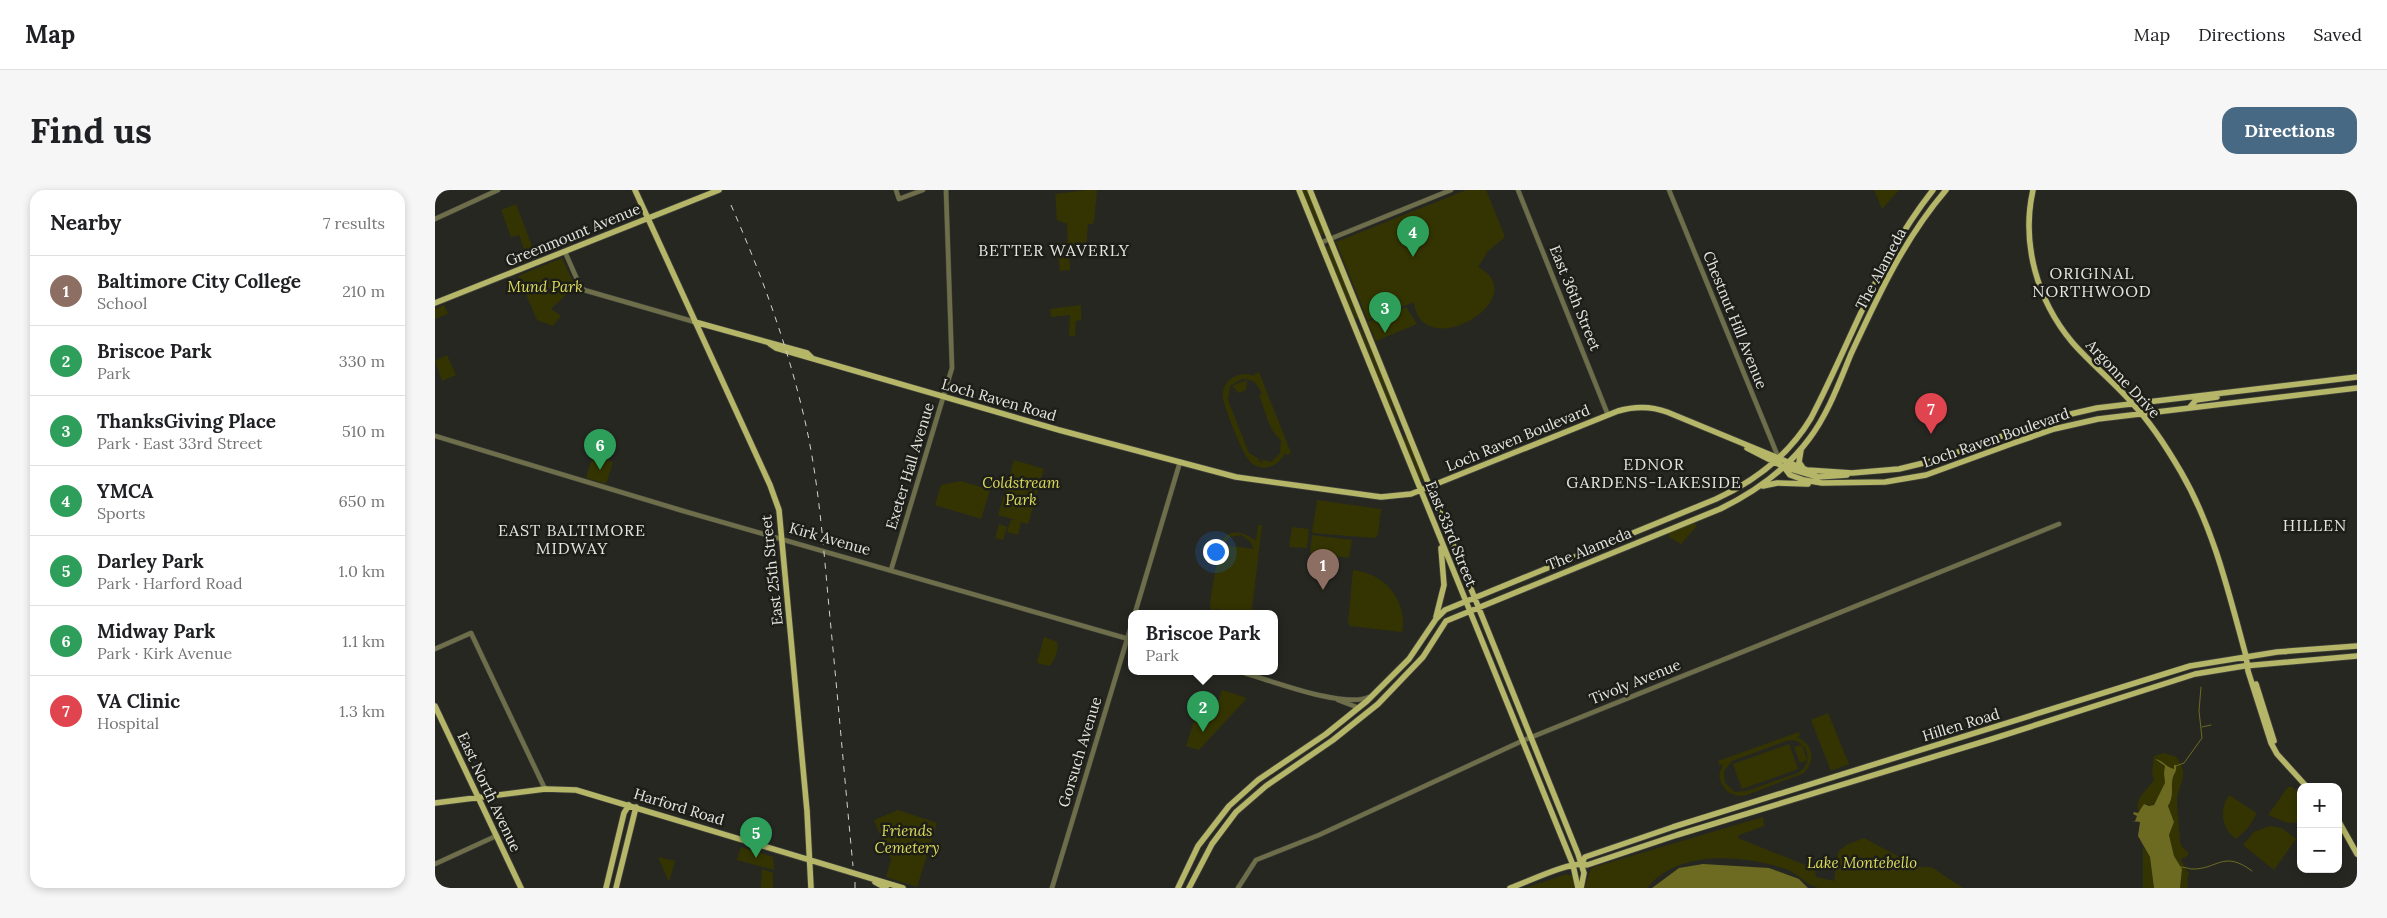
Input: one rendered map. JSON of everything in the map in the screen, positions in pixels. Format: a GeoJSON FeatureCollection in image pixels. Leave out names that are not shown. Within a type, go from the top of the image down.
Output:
{"type":"FeatureCollection","features":[{"type":"Feature","properties":{"kind":"main road","name":"East 25th Street"},"geometry":{"type":"LineString","coordinates":[[635,190],[774,493],[779,510],[811,860],[811,888]]}},
{"type":"Feature","properties":{"kind":"main road","name":"Greenmount Avenue"},"geometry":{"type":"LineString","coordinates":[[435,303],[719,190]]}},
{"type":"Feature","properties":{"kind":"main road","name":"East 33rd Street"},"geometry":{"type":"LineString","coordinates":[[1299,190],[1573,865],[1579,888]]}},
{"type":"Feature","properties":{"kind":"main road","name":"East 33rd Street"},"geometry":{"type":"LineString","coordinates":[[1310,190],[1582,863],[1584,873],[1579,888]]}},
{"type":"Feature","properties":{"kind":"main road","name":"The Alameda"},"geometry":{"type":"LineString","coordinates":[[1178,888],[1199,846],[1229,806],[1258,780],[1353,713],[1378,692],[1415,652],[1436,619],[1448,608],[1695,508],[1755,477],[1776,461],[1798,438],[1811,418],[1886,259],[1907,224],[1933,190]]}},
{"type":"Feature","properties":{"kind":"main road","name":"The Alameda"},"geometry":{"type":"LineString","coordinates":[[1189,888],[1212,844],[1236,812],[1266,786],[1333,740],[1375,706],[1423,657],[1443,623],[1713,512],[1756,489],[1786,465],[1802,447],[1822,419],[1895,264],[1917,226],[1946,190]]}},
{"type":"Feature","properties":{"kind":"main road","name":"Argonne Drive"},"geometry":{"type":"LineString","coordinates":[[2033,190],[2029,219],[2031,248],[2037,276],[2047,304],[2073,343],[2140,412],[2171,456],[2198,506],[2217,555],[2249,666],[2273,738],[2283,760],[2303,783]]}},
{"type":"Feature","properties":{"kind":"main road","name":"Loch Raven Road"},"geometry":{"type":"LineString","coordinates":[[695,322],[771,344],[776,348],[944,397],[1180,462]]}},
{"type":"Feature","properties":{"kind":"main road","name":"Loch Raven Boulevard"},"geometry":{"type":"LineString","coordinates":[[1180,462],[1255,481],[1381,497],[1402,497],[1608,415],[1631,408],[1653,408],[1741,444],[1786,465],[1807,470],[1852,473],[1885,471],[1923,464],[2049,419],[2131,402],[2357,377]]}},
{"type":"Feature","properties":{"kind":"main road","name":"Loch Raven Boulevard"},"geometry":{"type":"LineString","coordinates":[[1786,465],[1795,477],[1822,483],[1873,483],[1917,478],[2054,429],[2098,419],[2140,412],[2357,388]]}},
{"type":"Feature","properties":{"kind":"main road"},"geometry":{"type":"LineString","coordinates":[[2190,407],[2196,400],[2219,397],[2225,392]]}},
{"type":"Feature","properties":{"kind":"main road"},"geometry":{"type":"LineString","coordinates":[[2189,396],[2190,407]]}},
{"type":"Feature","properties":{"kind":"main road"},"geometry":{"type":"LineString","coordinates":[[1802,447],[1799,462],[1807,470]]}},
{"type":"Feature","properties":{"kind":"main road"},"geometry":{"type":"LineString","coordinates":[[1755,477],[1773,468],[1786,465],[1818,477],[1839,477],[1852,473]]}},
{"type":"Feature","properties":{"kind":"main road"},"geometry":{"type":"LineString","coordinates":[[1756,489],[1777,483],[1822,483]]}},
{"type":"Feature","properties":{"kind":"main road"},"geometry":{"type":"LineString","coordinates":[[1436,619],[1444,585],[1443,563],[1438,533]]}},
{"type":"Feature","properties":{"kind":"main road","name":"Hillen Road"},"geometry":{"type":"LineString","coordinates":[[1582,863],[1585,857],[1673,827],[2183,667],[2246,656],[2357,646]]}},
{"type":"Feature","properties":{"kind":"main road"},"geometry":{"type":"LineString","coordinates":[[2324,648],[2325,659]]}},
{"type":"Feature","properties":{"kind":"main road","name":"Hillen Road"},"geometry":{"type":"LineString","coordinates":[[1510,888],[1573,865],[1587,864],[1992,739],[2188,675],[2249,666],[2357,656]]}},
{"type":"Feature","properties":{"kind":"main road","name":"East North Avenue"},"geometry":{"type":"LineString","coordinates":[[435,706],[521,888]]}},
{"type":"Feature","properties":{"kind":"main road"},"geometry":{"type":"LineString","coordinates":[[1359,708],[1366,709],[1375,706]]}},
{"type":"Feature","properties":{"kind":"main road","name":"Harford Road"},"geometry":{"type":"LineString","coordinates":[[435,803],[545,789],[576,790],[903,888]]}},
{"type":"Feature","properties":{"kind":"main road"},"geometry":{"type":"LineString","coordinates":[[606,888],[624,812],[629,805]]}},
{"type":"Feature","properties":{"kind":"main road"},"geometry":{"type":"LineString","coordinates":[[629,805],[629,833]]}},
{"type":"Feature","properties":{"kind":"main road"},"geometry":{"type":"LineString","coordinates":[[615,888],[636,807]]}},
{"type":"Feature","properties":{"kind":"main road"},"geometry":{"type":"LineString","coordinates":[[2342,827],[2357,854]]}},
{"type":"Feature","properties":{"kind":"main road"},"geometry":{"type":"LineString","coordinates":[[619,833],[629,833]]}},
{"type":"Feature","properties":{"kind":"main road"},"geometry":{"type":"LineString","coordinates":[[612,862],[621,864]]}},
{"type":"Feature","properties":{"kind":"main road","name":"Harford Road"},"geometry":{"type":"LineString","coordinates":[[869,878],[886,888]]}},
{"type":"Feature","properties":{"kind":"street"},"geometry":{"type":"LineString","coordinates":[[435,219],[498,190]]}},
{"type":"Feature","properties":{"kind":"street"},"geometry":{"type":"LineString","coordinates":[[896,190],[899,199],[923,190]]}},
{"type":"Feature","properties":{"kind":"street","name":"Exeter Hall Avenue"},"geometry":{"type":"LineString","coordinates":[[891,570],[944,397],[953,361],[946,190]]}},
{"type":"Feature","properties":{"kind":"street"},"geometry":{"type":"LineString","coordinates":[[1320,243],[1451,190]]}},
{"type":"Feature","properties":{"kind":"street","name":"East 36th Street"},"geometry":{"type":"LineString","coordinates":[[1518,190],[1608,415]]}},
{"type":"Feature","properties":{"kind":"street","name":"Chestnut Hill Avenue"},"geometry":{"type":"LineString","coordinates":[[1669,190],[1747,383],[1776,461]]}},
{"type":"Feature","properties":{"kind":"street","name":"Loch Raven Road"},"geometry":{"type":"LineString","coordinates":[[565,252],[580,286],[588,291],[695,322]]}},
{"type":"Feature","properties":{"kind":"street","name":"Kirk Avenue"},"geometry":{"type":"LineString","coordinates":[[435,436],[1128,639]]}},
{"type":"Feature","properties":{"kind":"street"},"geometry":{"type":"LineString","coordinates":[[1136,610],[1180,462]]}},
{"type":"Feature","properties":{"kind":"street","name":"Tivoly Avenue"},"geometry":{"type":"LineString","coordinates":[[1238,888],[1256,860],[1319,834],[1522,741],[2059,524]]}},
{"type":"Feature","properties":{"kind":"street"},"geometry":{"type":"LineString","coordinates":[[435,649],[471,633],[545,789]]}},
{"type":"Feature","properties":{"kind":"street","name":"Gorsuch Avenue"},"geometry":{"type":"LineString","coordinates":[[1052,888],[1128,642]]}},
{"type":"Feature","properties":{"kind":"street"},"geometry":{"type":"LineString","coordinates":[[1251,675],[1337,699],[1361,700],[1378,692]]}},
{"type":"Feature","properties":{"kind":"street"},"geometry":{"type":"LineString","coordinates":[[1337,699],[1359,708]]}},
{"type":"Feature","properties":{"kind":"street"},"geometry":{"type":"LineString","coordinates":[[1346,704],[1353,713]]}},
{"type":"Feature","properties":{"kind":"street"},"geometry":{"type":"LineString","coordinates":[[435,864],[496,836]]}},
{"type":"Feature","properties":{"kind":"green space"},"geometry":{"type":"Polygon","coordinates":[[[1097,190],[1094,221],[1092,224],[1088,224],[1086,246],[1079,247],[1077,252],[1069,251],[1070,270],[1060,271],[1057,243],[1068,242],[1067,224],[1057,220],[1055,194],[1097,190]]]}},
{"type":"Feature","properties":{"kind":"green space"},"geometry":{"type":"Polygon","coordinates":[[[1301,190],[1308,190],[1324,232],[1322,235],[1320,235],[1301,190]]]}},
{"type":"Feature","properties":{"kind":"green space"},"geometry":{"type":"Polygon","coordinates":[[[1466,190],[1486,190],[1505,237],[1488,251],[1478,267],[1492,279],[1494,292],[1488,305],[1476,316],[1461,325],[1445,328],[1429,326],[1418,316],[1414,302],[1368,320],[1336,242],[1466,190]]]}},
{"type":"Feature","properties":{"kind":"green space"},"geometry":{"type":"Polygon","coordinates":[[[1874,190],[1899,190],[1882,209],[1874,190]]]}},
{"type":"Feature","properties":{"kind":"green space"},"geometry":{"type":"Polygon","coordinates":[[[516,204],[536,257],[528,260],[519,235],[511,237],[501,210],[516,204]]]}},
{"type":"Feature","properties":{"kind":"green space"},"geometry":{"type":"Polygon","coordinates":[[[1329,246],[1358,319],[1355,318],[1341,289],[1326,247],[1329,246]]]}},
{"type":"Feature","properties":{"kind":"green space","name":"Mund Park"},"geometry":{"type":"Polygon","coordinates":[[[562,258],[575,286],[551,309],[561,316],[553,326],[537,320],[518,276],[562,258]]]}},
{"type":"Feature","properties":{"kind":"green space"},"geometry":{"type":"Polygon","coordinates":[[[444,305],[448,314],[435,319],[435,309],[444,305]]]}},
{"type":"Feature","properties":{"kind":"green space"},"geometry":{"type":"Polygon","coordinates":[[[1081,305],[1081,320],[1076,321],[1075,336],[1069,336],[1070,315],[1051,317],[1050,309],[1081,305]]]}},
{"type":"Feature","properties":{"kind":"green space"},"geometry":{"type":"Polygon","coordinates":[[[1406,307],[1417,324],[1376,341],[1368,322],[1406,307]]]}},
{"type":"Feature","properties":{"kind":"green space"},"geometry":{"type":"Polygon","coordinates":[[[1361,329],[1379,367],[1398,421],[1384,396],[1358,330],[1361,329]]]}},
{"type":"Feature","properties":{"kind":"green space"},"geometry":{"type":"Polygon","coordinates":[[[447,355],[456,375],[442,381],[435,361],[447,355]]]}},
{"type":"Feature","properties":{"kind":"green space"},"geometry":{"type":"Polygon","coordinates":[[[1259,372],[1291,453],[1287,455],[1285,453],[1278,462],[1263,468],[1252,464],[1248,459],[1226,410],[1223,398],[1225,386],[1232,378],[1243,374],[1255,376],[1254,374],[1259,372]],[[1242,379],[1230,386],[1228,400],[1249,453],[1259,459],[1259,461],[1254,459],[1263,463],[1261,459],[1271,462],[1280,453],[1281,440],[1270,426],[1259,395],[1262,394],[1259,387],[1255,382],[1242,379]]]}},
{"type":"Feature","properties":{"kind":"green space"},"geometry":{"type":"Polygon","coordinates":[[[1247,380],[1246,390],[1239,393],[1232,386],[1247,380]]]}},
{"type":"Feature","properties":{"kind":"green space"},"geometry":{"type":"Polygon","coordinates":[[[1407,435],[1424,478],[1421,480],[1401,438],[1407,435]]]}},
{"type":"Feature","properties":{"kind":"green space"},"geometry":{"type":"Polygon","coordinates":[[[593,455],[613,462],[606,484],[586,478],[593,455]]]}},
{"type":"Feature","properties":{"kind":"green space","name":"Coldstream Park"},"geometry":{"type":"Polygon","coordinates":[[[1014,460],[1044,469],[1028,524],[1021,522],[1018,535],[1007,532],[1011,520],[1016,520],[998,515],[1014,460]]]}},
{"type":"Feature","properties":{"kind":"green space"},"geometry":{"type":"Polygon","coordinates":[[[961,481],[990,490],[981,519],[935,505],[941,485],[961,481]]]}},
{"type":"Feature","properties":{"kind":"green space"},"geometry":{"type":"Polygon","coordinates":[[[1317,500],[1381,509],[1378,535],[1374,538],[1312,533],[1317,500]]]}},
{"type":"Feature","properties":{"kind":"green space"},"geometry":{"type":"Polygon","coordinates":[[[1692,523],[1696,524],[1696,527],[1681,544],[1669,537],[1669,532],[1692,523]]]}},
{"type":"Feature","properties":{"kind":"green space"},"geometry":{"type":"Polygon","coordinates":[[[999,524],[1007,527],[1003,540],[995,538],[999,524]]]}},
{"type":"Feature","properties":{"kind":"green space"},"geometry":{"type":"Polygon","coordinates":[[[1258,525],[1262,525],[1252,609],[1255,610],[1211,610],[1210,602],[1220,542],[1229,534],[1242,533],[1256,541],[1258,525]],[[1241,535],[1230,537],[1223,545],[1254,549],[1250,541],[1241,535]]]}},
{"type":"Feature","properties":{"kind":"green space"},"geometry":{"type":"Polygon","coordinates":[[[1292,527],[1309,529],[1307,548],[1289,547],[1292,527]]]}},
{"type":"Feature","properties":{"kind":"green space"},"geometry":{"type":"Polygon","coordinates":[[[1312,535],[1352,540],[1349,558],[1310,553],[1312,535]]]}},
{"type":"Feature","properties":{"kind":"green space"},"geometry":{"type":"Polygon","coordinates":[[[1353,570],[1375,576],[1391,590],[1401,609],[1403,620],[1402,632],[1350,626],[1348,623],[1353,570]]]}},
{"type":"Feature","properties":{"kind":"green space"},"geometry":{"type":"Polygon","coordinates":[[[1044,637],[1057,642],[1055,658],[1049,666],[1037,663],[1044,637]]]}},
{"type":"Feature","properties":{"kind":"green space"},"geometry":{"type":"Polygon","coordinates":[[[1222,690],[1247,698],[1199,750],[1186,746],[1197,712],[1213,717],[1222,690]]]}},
{"type":"Feature","properties":{"kind":"green space"},"geometry":{"type":"Polygon","coordinates":[[[1828,713],[1849,764],[1831,771],[1811,720],[1828,713]]]}},
{"type":"Feature","properties":{"kind":"green space"},"geometry":{"type":"Polygon","coordinates":[[[1799,732],[1800,736],[1797,737],[1807,744],[1811,753],[1810,763],[1804,773],[1747,795],[1737,796],[1728,792],[1722,785],[1719,776],[1723,764],[1719,765],[1718,761],[1799,732]],[[1786,741],[1732,761],[1724,771],[1725,783],[1735,792],[1746,791],[1798,773],[1804,768],[1808,760],[1800,763],[1794,747],[1802,745],[1807,760],[1807,753],[1805,747],[1797,741],[1786,741]]]}},
{"type":"Feature","properties":{"kind":"green space"},"geometry":{"type":"Polygon","coordinates":[[[1789,744],[1798,769],[1742,789],[1733,764],[1789,744]]]}},
{"type":"Feature","properties":{"kind":"green space"},"geometry":{"type":"Polygon","coordinates":[[[2164,753],[2176,757],[2183,770],[2177,802],[2180,842],[2182,847],[2188,852],[2188,855],[2181,860],[2189,874],[2187,878],[2188,888],[2180,888],[2182,869],[2174,856],[2169,835],[2174,822],[2168,806],[2176,765],[2174,769],[2155,760],[2166,767],[2165,784],[2153,806],[2145,804],[2139,812],[2138,807],[2139,799],[2154,780],[2152,772],[2154,756],[2164,753]]]}},
{"type":"Feature","properties":{"kind":"green space"},"geometry":{"type":"Polygon","coordinates":[[[2288,787],[2292,787],[2297,791],[2297,822],[2288,823],[2268,815],[2288,787]]]}},
{"type":"Feature","properties":{"kind":"green space"},"geometry":{"type":"Polygon","coordinates":[[[2229,795],[2255,812],[2256,815],[2248,828],[2236,839],[2227,830],[2223,818],[2224,807],[2229,795]]]}},
{"type":"Feature","properties":{"kind":"green space","name":"Friends Cemetery"},"geometry":{"type":"Polygon","coordinates":[[[898,810],[937,823],[917,887],[886,877],[891,860],[874,820],[898,810]]]}},
{"type":"Feature","properties":{"kind":"green space","name":"Lake Montebello"},"geometry":{"type":"Polygon","coordinates":[[[1763,817],[1764,826],[1739,835],[1738,838],[1815,869],[1816,877],[1834,881],[1838,852],[1846,845],[1864,838],[1918,867],[1931,867],[1963,888],[1819,888],[1810,885],[1795,873],[1769,864],[1732,859],[1712,859],[1694,861],[1676,867],[1660,875],[1647,888],[1584,888],[1591,869],[1594,867],[1763,817]]]}},
{"type":"Feature","properties":{"kind":"green space"},"geometry":{"type":"Polygon","coordinates":[[[2270,826],[2282,828],[2296,839],[2274,870],[2243,845],[2254,832],[2270,826]]]}},
{"type":"Feature","properties":{"kind":"green space"},"geometry":{"type":"Polygon","coordinates":[[[741,847],[773,857],[774,870],[737,860],[741,847]]]}},
{"type":"Feature","properties":{"kind":"green space"},"geometry":{"type":"Polygon","coordinates":[[[2143,847],[2150,857],[2154,888],[2143,888],[2143,847]]]}},
{"type":"Feature","properties":{"kind":"green space"},"geometry":{"type":"Polygon","coordinates":[[[658,857],[675,861],[669,882],[658,857]]]}},
{"type":"Feature","properties":{"kind":"green space"},"geometry":{"type":"Polygon","coordinates":[[[762,869],[773,873],[773,888],[761,888],[762,869]]]}},
{"type":"Feature","properties":{"kind":"green space"},"geometry":{"type":"Polygon","coordinates":[[[1567,874],[1574,877],[1574,888],[1525,888],[1567,874]]]}},
{"type":"Feature","properties":{"kind":"shaded area"},"geometry":{"type":"Polygon","coordinates":[[[2155,759],[2174,769],[2174,765],[2176,765],[2168,806],[2174,822],[2169,835],[2174,856],[2182,869],[2180,888],[2154,888],[2150,857],[2138,836],[2140,822],[2131,821],[2135,821],[2137,816],[2133,814],[2134,812],[2138,813],[2144,804],[2154,805],[2165,783],[2165,766],[2155,759]]]}},
{"type":"Feature","properties":{"kind":"shaded area","name":"Lake Montebello"},"geometry":{"type":"Polygon","coordinates":[[[1703,864],[1769,868],[1799,879],[1808,888],[1652,888],[1679,868],[1703,864]]]}},
{"type":"Feature","properties":{"kind":"waterway"},"geometry":{"type":"LineString","coordinates":[[2176,766],[2184,763],[2202,738],[2199,711],[2201,687]]}},
{"type":"Feature","properties":{"kind":"waterway"},"geometry":{"type":"LineString","coordinates":[[2202,727],[2211,725]]}},
{"type":"Feature","properties":{"kind":"waterway"},"geometry":{"type":"LineString","coordinates":[[2179,867],[2200,868],[2227,861],[2242,865],[2252,871]]}},
{"type":"Feature","properties":{"kind":"railway"},"geometry":{"type":"LineString","coordinates":[[731,205],[765,288],[784,344],[807,430],[824,547],[853,866]]}},
{"type":"Feature","properties":{"kind":"railway"},"geometry":{"type":"LineString","coordinates":[[855,882],[855,888]]}},
{"type":"Feature","properties":{"kind":"place","name":"YMCA"},"geometry":{"type":"Point","coordinates":[1413,257]}},
{"type":"Feature","properties":{"kind":"place","name":"ThanksGiving Place"},"geometry":{"type":"Point","coordinates":[1385,333]}},
{"type":"Feature","properties":{"kind":"place","name":"VA Clinic"},"geometry":{"type":"Point","coordinates":[1931,434]}},
{"type":"Feature","properties":{"kind":"place","name":"Midway Park"},"geometry":{"type":"Point","coordinates":[600,470]}},
{"type":"Feature","properties":{"kind":"place","name":"Baltimore City College"},"geometry":{"type":"Point","coordinates":[1323,590]}},
{"type":"Feature","properties":{"kind":"place","name":"Briscoe Park"},"geometry":{"type":"Point","coordinates":[1203,732]}},
{"type":"Feature","properties":{"kind":"place","name":"Darley Park"},"geometry":{"type":"Point","coordinates":[756,858]}},
{"type":"Feature","properties":{"kind":"district","name":"BETTER WAVERLY"},"geometry":{"type":"Point","coordinates":[1054,250]}},
{"type":"Feature","properties":{"kind":"district","name":"ORIGINAL NORTHWOOD"},"geometry":{"type":"Point","coordinates":[2092,282]}},
{"type":"Feature","properties":{"kind":"district","name":"EDNOR GARDENS-LAKESIDE"},"geometry":{"type":"Point","coordinates":[1654,473]}},
{"type":"Feature","properties":{"kind":"district","name":"HILLEN"},"geometry":{"type":"Point","coordinates":[2315,525]}},
{"type":"Feature","properties":{"kind":"district","name":"EAST BALTIMORE MIDWAY"},"geometry":{"type":"Point","coordinates":[572,539]}}]}
